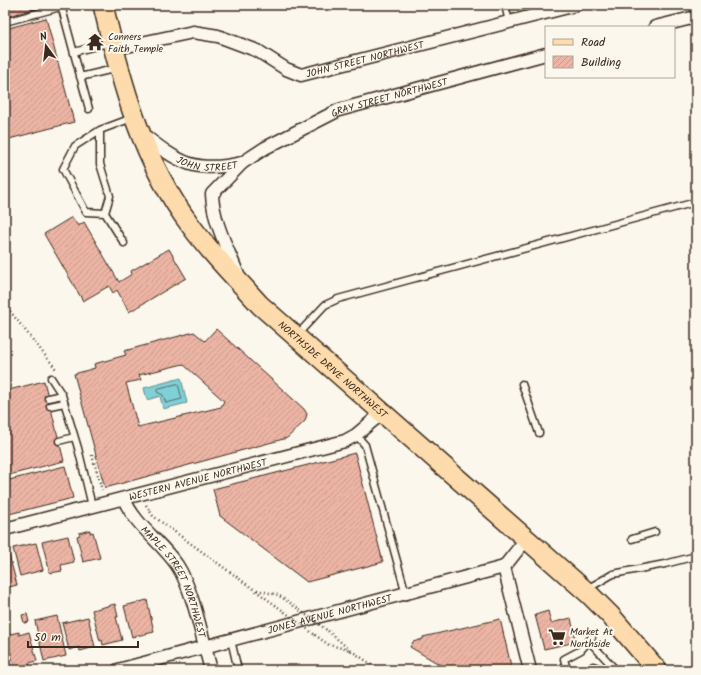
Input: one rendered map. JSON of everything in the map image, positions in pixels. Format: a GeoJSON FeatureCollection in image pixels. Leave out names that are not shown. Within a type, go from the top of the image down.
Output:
{"type":"FeatureCollection","features":[{"type":"Feature","properties":{"kind":"main road","name":"NORTHSIDE DRIVE NORTHWEST"},"geometry":{"type":"LineString","coordinates":[[103,5],[114,53],[137,125],[168,191],[190,224],[217,259],[260,305],[586,590],[610,615],[657,670]]}},
{"type":"Feature","properties":{"kind":"street","name":"JOHN STREET NORTHWEST"},"geometry":{"type":"LineString","coordinates":[[114,53],[192,32],[218,36],[258,51],[286,69],[301,75],[576,5]]}},
{"type":"Feature","properties":{"kind":"street"},"geometry":{"type":"LineString","coordinates":[[659,26],[696,17]]}},
{"type":"Feature","properties":{"kind":"street","name":"GRAY STREET NORTHWEST"},"geometry":{"type":"LineString","coordinates":[[242,163],[265,148],[339,110],[545,54]]}},
{"type":"Feature","properties":{"kind":"street","name":"JOHN STREET"},"geometry":{"type":"LineString","coordinates":[[137,125],[171,156],[188,164],[206,168],[224,168],[242,163]]}},
{"type":"Feature","properties":{"kind":"street","name":"JOHN STREET"},"geometry":{"type":"LineString","coordinates":[[240,282],[219,227],[212,204],[212,194],[242,163]]}},
{"type":"Feature","properties":{"kind":"street","name":"WESTERN AVENUE NORTHWEST"},"geometry":{"type":"LineString","coordinates":[[5,529],[345,441],[356,435],[382,413]]}},
{"type":"Feature","properties":{"kind":"street","name":"MAPLE STREET NORTHWEST"},"geometry":{"type":"LineString","coordinates":[[124,498],[129,510],[177,565],[188,586],[211,670]]}},
{"type":"Feature","properties":{"kind":"street"},"geometry":{"type":"LineString","coordinates":[[528,538],[504,567],[530,670]]}},
{"type":"Feature","properties":{"kind":"street","name":"JONES AVENUE NORTHWEST"},"geometry":{"type":"LineString","coordinates":[[118,670],[504,567]]}},
{"type":"Feature","properties":{"kind":"lane"},"geometry":{"type":"LineString","coordinates":[[505,5],[509,22]]}},
{"type":"Feature","properties":{"kind":"lane"},"geometry":{"type":"LineString","coordinates":[[5,22],[64,6],[89,109]]}},
{"type":"Feature","properties":{"kind":"lane"},"geometry":{"type":"LineString","coordinates":[[74,52],[114,53]]}},
{"type":"Feature","properties":{"kind":"lane"},"geometry":{"type":"LineString","coordinates":[[80,77],[114,53]]}},
{"type":"Feature","properties":{"kind":"lane"},"geometry":{"type":"LineString","coordinates":[[105,212],[86,212],[63,169],[75,146],[100,130],[137,125]]}},
{"type":"Feature","properties":{"kind":"lane"},"geometry":{"type":"LineString","coordinates":[[100,130],[100,164],[110,196],[105,212],[124,243]]}},
{"type":"Feature","properties":{"kind":"lane"},"geometry":{"type":"LineString","coordinates":[[296,336],[325,305],[338,299],[696,202]]}},
{"type":"Feature","properties":{"kind":"lane"},"geometry":{"type":"LineString","coordinates":[[51,378],[62,395],[92,506]]}},
{"type":"Feature","properties":{"kind":"lane"},"geometry":{"type":"LineString","coordinates":[[522,384],[539,433]]}},
{"type":"Feature","properties":{"kind":"lane"},"geometry":{"type":"LineString","coordinates":[[48,398],[62,395]]}},
{"type":"Feature","properties":{"kind":"lane"},"geometry":{"type":"LineString","coordinates":[[50,406],[64,403]]}},
{"type":"Feature","properties":{"kind":"lane"},"geometry":{"type":"LineString","coordinates":[[356,435],[365,445],[406,594]]}},
{"type":"Feature","properties":{"kind":"lane"},"geometry":{"type":"LineString","coordinates":[[59,441],[74,437]]}},
{"type":"Feature","properties":{"kind":"lane"},"geometry":{"type":"LineString","coordinates":[[632,539],[655,532]]}},
{"type":"Feature","properties":{"kind":"lane"},"geometry":{"type":"LineString","coordinates":[[586,590],[608,575],[665,564],[696,556]]}},
{"type":"Feature","properties":{"kind":"lane"},"geometry":{"type":"LineString","coordinates":[[567,670],[564,659],[581,650],[591,639],[616,670]]}},
{"type":"Feature","properties":{"kind":"lane"},"geometry":{"type":"LineString","coordinates":[[231,640],[238,670]]}},
{"type":"Feature","properties":{"kind":"lane"},"geometry":{"type":"LineString","coordinates":[[593,666],[604,670]]}},
{"type":"Feature","properties":{"kind":"path"},"geometry":{"type":"LineString","coordinates":[[5,305],[59,373]]}},
{"type":"Feature","properties":{"kind":"path"},"geometry":{"type":"LineString","coordinates":[[91,453],[101,489],[103,492],[106,492]]}},
{"type":"Feature","properties":{"kind":"path"},"geometry":{"type":"LineString","coordinates":[[144,501],[153,516],[255,589],[315,635],[329,645],[350,650]]}},
{"type":"Feature","properties":{"kind":"path"},"geometry":{"type":"LineString","coordinates":[[255,589],[278,595],[328,631],[350,650],[380,670]]}},
{"type":"Feature","properties":{"kind":"water"},"geometry":{"type":"Polygon","coordinates":[[[181,378],[187,403],[163,409],[160,396],[147,400],[144,388],[181,378]]]}},
{"type":"Feature","properties":{"kind":"building"},"geometry":{"type":"Polygon","coordinates":[[[5,5],[42,5],[42,7],[5,17],[5,5]]]}},
{"type":"Feature","properties":{"kind":"building"},"geometry":{"type":"Polygon","coordinates":[[[46,18],[74,122],[9,139],[5,126],[5,29],[46,18]]]}},
{"type":"Feature","properties":{"kind":"building"},"geometry":{"type":"Polygon","coordinates":[[[72,217],[78,226],[84,222],[119,282],[132,274],[131,271],[169,249],[186,278],[129,312],[117,290],[113,293],[109,286],[83,301],[44,234],[72,217]]]}},
{"type":"Feature","properties":{"kind":"building"},"geometry":{"type":"Polygon","coordinates":[[[216,329],[304,409],[307,414],[305,421],[287,438],[105,488],[74,374],[95,368],[94,364],[126,355],[124,351],[194,332],[205,341],[216,329]],[[183,364],[139,375],[141,380],[126,383],[138,427],[221,407],[224,401],[183,364]]]}},
{"type":"Feature","properties":{"kind":"building"},"geometry":{"type":"Polygon","coordinates":[[[44,381],[64,461],[5,476],[5,391],[44,381]]]}},
{"type":"Feature","properties":{"kind":"building"},"geometry":{"type":"Polygon","coordinates":[[[355,453],[383,562],[307,582],[220,516],[213,489],[355,453]]]}},
{"type":"Feature","properties":{"kind":"building"},"geometry":{"type":"Polygon","coordinates":[[[65,466],[73,498],[5,515],[5,481],[65,466]]]}},
{"type":"Feature","properties":{"kind":"building"},"geometry":{"type":"Polygon","coordinates":[[[90,530],[90,533],[93,532],[100,558],[83,562],[77,536],[80,535],[79,533],[90,530]]]}},
{"type":"Feature","properties":{"kind":"building"},"geometry":{"type":"Polygon","coordinates":[[[68,536],[74,562],[61,565],[62,571],[50,573],[42,542],[68,536]]]}},
{"type":"Feature","properties":{"kind":"building"},"geometry":{"type":"Polygon","coordinates":[[[36,543],[43,570],[20,576],[13,548],[36,543]]]}},
{"type":"Feature","properties":{"kind":"building"},"geometry":{"type":"Polygon","coordinates":[[[9,555],[17,585],[5,588],[5,556],[9,555]]]}},
{"type":"Feature","properties":{"kind":"building"},"geometry":{"type":"Polygon","coordinates":[[[147,600],[154,632],[132,637],[124,606],[147,600]]]}},
{"type":"Feature","properties":{"kind":"building"},"geometry":{"type":"Polygon","coordinates":[[[115,604],[118,617],[116,617],[122,640],[103,645],[102,640],[100,641],[92,610],[115,604]]]}},
{"type":"Feature","properties":{"kind":"building"},"geometry":{"type":"Polygon","coordinates":[[[548,611],[551,623],[571,618],[576,642],[544,649],[535,615],[548,611]]]}},
{"type":"Feature","properties":{"kind":"building"},"geometry":{"type":"Polygon","coordinates":[[[27,614],[29,622],[24,623],[22,615],[27,614]]]}},
{"type":"Feature","properties":{"kind":"building"},"geometry":{"type":"Polygon","coordinates":[[[57,616],[66,656],[44,661],[35,621],[57,616]]]}},
{"type":"Feature","properties":{"kind":"building"},"geometry":{"type":"Polygon","coordinates":[[[88,617],[95,647],[80,651],[79,647],[69,650],[62,623],[88,617]]]}},
{"type":"Feature","properties":{"kind":"building"},"geometry":{"type":"Polygon","coordinates":[[[500,619],[512,670],[449,670],[410,647],[413,642],[423,639],[423,637],[500,619]]]}},
{"type":"Feature","properties":{"kind":"building"},"geometry":{"type":"Polygon","coordinates":[[[19,632],[19,635],[29,632],[37,661],[29,663],[30,669],[15,670],[6,635],[19,632]]]}},
{"type":"Feature","properties":{"kind":"building"},"geometry":{"type":"Polygon","coordinates":[[[5,643],[11,666],[11,670],[5,670],[5,643]]]}},
{"type":"Feature","properties":{"kind":"place","name":"Conners Faith Temple"},"geometry":{"type":"Point","coordinates":[95,42]}},
{"type":"Feature","properties":{"kind":"place","name":"Market At Northside"},"geometry":{"type":"Point","coordinates":[557,637]}}]}
